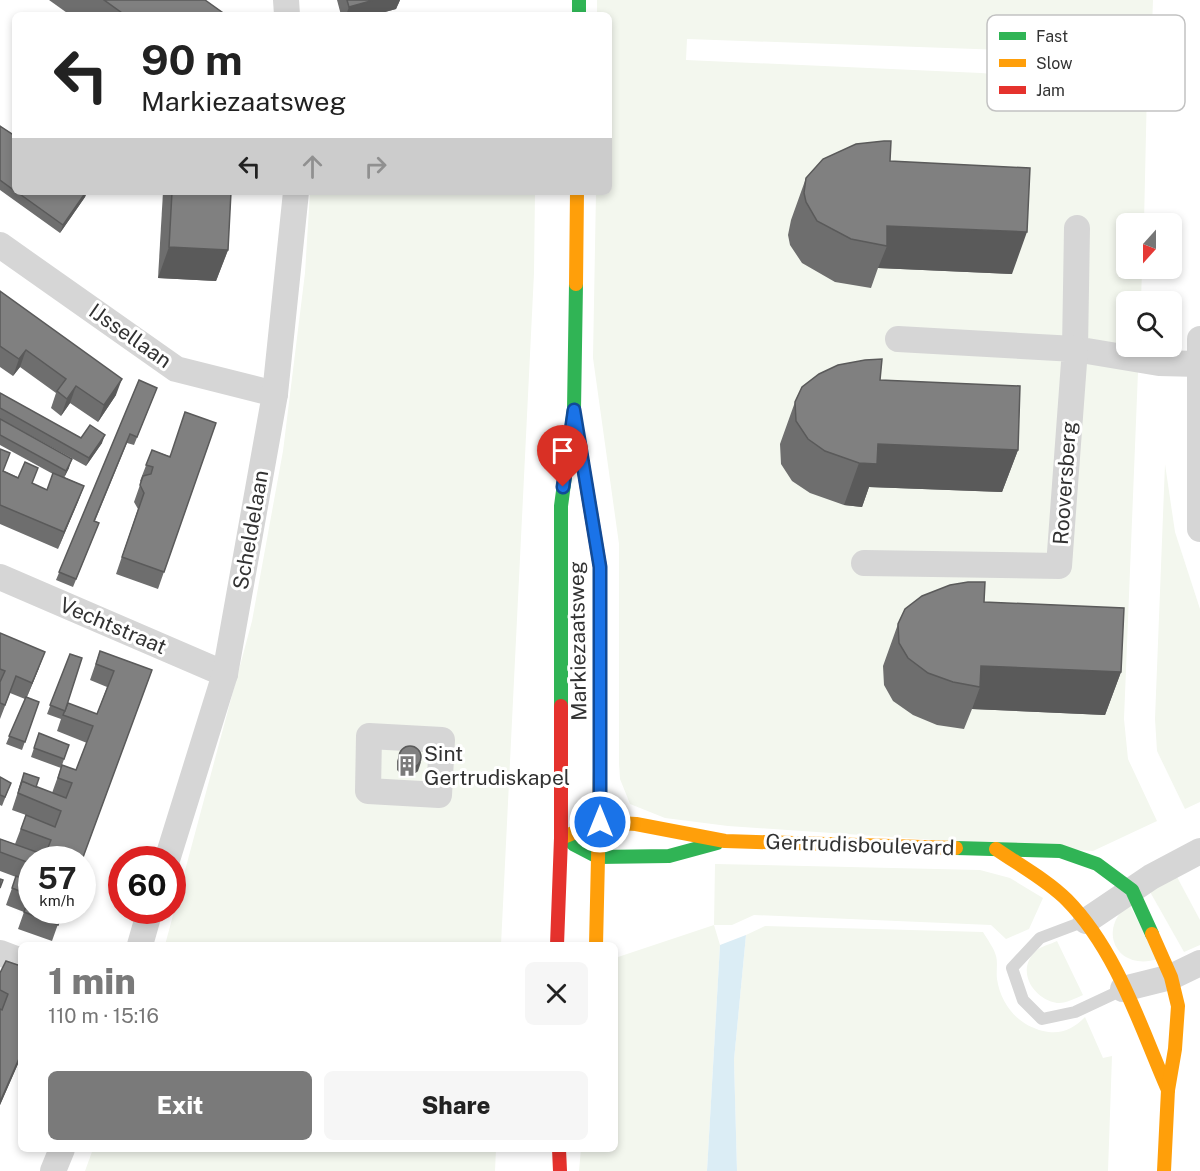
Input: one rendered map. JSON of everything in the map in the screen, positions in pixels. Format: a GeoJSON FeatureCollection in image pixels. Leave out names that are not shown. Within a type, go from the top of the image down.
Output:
{"type":"FeatureCollection","features":[{"type":"Feature","properties":{"kind":"street","name":"Scheldelaan"},"geometry":{"type":"LineString","coordinates":[[170,846],[225,674],[275,394],[296,195]]}},
{"type":"Feature","properties":{"kind":"street","name":"Markiezaatsweg"},"geometry":{"type":"LineString","coordinates":[[557,942],[561,838],[561,506],[574,410],[577,195]]}},
{"type":"Feature","properties":{"kind":"street","name":"Rooversberg"},"geometry":{"type":"LineString","coordinates":[[864,562],[1059,566],[1075,349],[1077,228]]}},
{"type":"Feature","properties":{"kind":"street","name":"IJssellaan"},"geometry":{"type":"LineString","coordinates":[[0,245],[176,369],[275,394]]}},
{"type":"Feature","properties":{"kind":"street"},"geometry":{"type":"LineString","coordinates":[[898,339],[1075,349],[1159,363],[1199,364]]}},
{"type":"Feature","properties":{"kind":"street"},"geometry":{"type":"LineString","coordinates":[[1200,339],[1200,529]]}},
{"type":"Feature","properties":{"kind":"street","name":"Markiezaatsweg"},"geometry":{"type":"LineString","coordinates":[[574,410],[600,567],[600,822],[596,942]]}},
{"type":"Feature","properties":{"kind":"street","name":"Vechtstraat"},"geometry":{"type":"LineString","coordinates":[[0,577],[225,674]]}},
{"type":"Feature","properties":{"kind":"street","name":"Gertrudisboulevard"},"geometry":{"type":"LineString","coordinates":[[561,838],[600,822],[636,824],[724,842],[1059,851],[1096,864],[1132,890],[1172,977],[1178,1006],[1168,1090],[1164,1171]]}},
{"type":"Feature","properties":{"kind":"street","name":"Gertrudisboulevard"},"geometry":{"type":"LineString","coordinates":[[561,838],[598,857],[669,856],[724,842]]}},
{"type":"Feature","properties":{"kind":"street","name":"Gertrudisboulevard"},"geometry":{"type":"LineString","coordinates":[[996,849],[1065,898],[1086,921],[1109,958],[1168,1090]]}},
{"type":"Feature","properties":{"kind":"street"},"geometry":{"type":"LineString","coordinates":[[1086,921],[1132,890],[1200,850]]}},
{"type":"Feature","properties":{"kind":"street"},"geometry":{"type":"LineString","coordinates":[[141,942],[146,924]]}},
{"type":"Feature","properties":{"kind":"street"},"geometry":{"type":"LineString","coordinates":[[0,953],[18,960]]}},
{"type":"Feature","properties":{"kind":"street"},"geometry":{"type":"LineString","coordinates":[[1123,989],[1172,977],[1200,963]]}},
{"type":"Feature","properties":{"kind":"street"},"geometry":{"type":"LineString","coordinates":[[53,1171],[61,1152]]}},
{"type":"Feature","properties":{"kind":"lane"},"geometry":{"type":"LineString","coordinates":[[1086,921],[1040,938],[1012,968],[1023,1000],[1042,1018],[1075,1012],[1123,989]]}},
{"type":"Feature","properties":{"kind":"shaded area"},"geometry":{"type":"Polygon","coordinates":[[[597,0],[1153,0],[1152,15],[987,15],[987,49],[687,39],[686,60],[987,74],[987,111],[1146,111],[1144,213],[1116,213],[1116,279],[1142,279],[1141,291],[1116,291],[1116,357],[1139,357],[1124,719],[1128,759],[1157,821],[1093,851],[728,826],[665,818],[630,804],[620,779],[619,763],[619,544],[593,358],[596,195],[612,195],[612,12],[597,12],[597,0]]]}},
{"type":"Feature","properties":{"kind":"shaded area"},"geometry":{"type":"Polygon","coordinates":[[[310,195],[535,195],[534,273],[501,942],[166,942],[171,924],[186,924],[186,867],[252,621],[283,451],[305,273],[310,195]]]}},
{"type":"Feature","properties":{"kind":"shaded area"},"geometry":{"type":"Polygon","coordinates":[[[1165,464],[1175,532],[1200,609],[1200,802],[1185,809],[1157,751],[1155,719],[1165,464]]]}},
{"type":"Feature","properties":{"kind":"shaded area"},"geometry":{"type":"Polygon","coordinates":[[[715,864],[980,870],[1010,878],[1043,898],[1029,929],[1006,939],[991,925],[754,915],[732,925],[714,925],[715,864]]]}},
{"type":"Feature","properties":{"kind":"shaded area"},"geometry":{"type":"Polygon","coordinates":[[[1177,877],[1200,920],[1200,945],[1184,952],[1149,890],[1177,877]]]}},
{"type":"Feature","properties":{"kind":"shaded area"},"geometry":{"type":"Polygon","coordinates":[[[1129,904],[1158,959],[1132,960],[1122,954],[1116,946],[1113,936],[1114,925],[1119,914],[1129,904]]]}},
{"type":"Feature","properties":{"kind":"shaded area"},"geometry":{"type":"Polygon","coordinates":[[[714,925],[720,945],[707,1171],[579,1171],[581,1152],[618,1152],[618,957],[714,925]]]}},
{"type":"Feature","properties":{"kind":"shaded area"},"geometry":{"type":"Polygon","coordinates":[[[765,926],[983,932],[996,956],[997,979],[1002,997],[1019,1019],[1034,1028],[1055,1032],[1071,1028],[1085,1017],[1103,1058],[1112,1056],[1108,1171],[737,1171],[734,1060],[746,935],[765,926]]]}},
{"type":"Feature","properties":{"kind":"shaded area"},"geometry":{"type":"Polygon","coordinates":[[[746,935],[734,1060],[737,1171],[707,1171],[720,945],[746,935]]]}},
{"type":"Feature","properties":{"kind":"shaded area"},"geometry":{"type":"Polygon","coordinates":[[[1057,941],[1083,995],[1060,1003],[1041,996],[1034,990],[1027,975],[1030,959],[1036,951],[1057,941]]]}},
{"type":"Feature","properties":{"kind":"shaded area"},"geometry":{"type":"Polygon","coordinates":[[[92,1152],[496,1152],[495,1171],[85,1171],[92,1152]]]}},
{"type":"Feature","properties":{"kind":"building"},"geometry":{"type":"Polygon","coordinates":[[[104,0],[205,0],[222,12],[121,12],[104,0]]]}},
{"type":"Feature","properties":{"kind":"building"},"geometry":{"type":"Polygon","coordinates":[[[347,0],[374,0],[349,7],[347,0]]]}},
{"type":"Feature","properties":{"kind":"building"},"geometry":{"type":"Polygon","coordinates":[[[0,126],[12,134],[12,189],[0,180],[0,126]]]}},
{"type":"Feature","properties":{"kind":"building"},"geometry":{"type":"Polygon","coordinates":[[[891,141],[890,161],[1030,168],[1027,232],[887,226],[887,246],[851,239],[817,221],[806,202],[804,193],[806,178],[823,159],[856,144],[891,141]]]}},
{"type":"Feature","properties":{"kind":"building"},"geometry":{"type":"Polygon","coordinates":[[[21,195],[84,195],[63,225],[21,195]]]}},
{"type":"Feature","properties":{"kind":"building"},"geometry":{"type":"Polygon","coordinates":[[[172,195],[231,195],[228,250],[169,247],[172,195]]]}},
{"type":"Feature","properties":{"kind":"building"},"geometry":{"type":"Polygon","coordinates":[[[0,291],[122,379],[104,405],[76,386],[67,399],[57,391],[66,379],[26,350],[19,359],[0,346],[0,291]]]}},
{"type":"Feature","properties":{"kind":"building"},"geometry":{"type":"Polygon","coordinates":[[[882,359],[880,380],[1020,386],[1018,450],[878,444],[877,464],[859,463],[825,451],[808,439],[796,421],[795,402],[802,387],[819,374],[838,365],[882,359]]]}},
{"type":"Feature","properties":{"kind":"building"},"geometry":{"type":"Polygon","coordinates":[[[139,380],[157,388],[137,437],[130,434],[94,521],[99,523],[76,579],[59,572],[139,380]]]}},
{"type":"Feature","properties":{"kind":"building"},"geometry":{"type":"Polygon","coordinates":[[[0,393],[81,438],[90,425],[105,435],[89,458],[0,408],[0,393]]]}},
{"type":"Feature","properties":{"kind":"building"},"geometry":{"type":"Polygon","coordinates":[[[185,412],[216,423],[164,572],[122,557],[144,493],[140,485],[143,476],[151,474],[153,467],[146,465],[152,450],[170,457],[185,412]]]}},
{"type":"Feature","properties":{"kind":"building"},"geometry":{"type":"Polygon","coordinates":[[[0,419],[72,459],[66,471],[0,435],[0,419]]]}},
{"type":"Feature","properties":{"kind":"building"},"geometry":{"type":"Polygon","coordinates":[[[0,449],[10,453],[3,471],[18,478],[25,462],[38,468],[32,483],[47,490],[53,473],[84,486],[64,532],[0,505],[0,449]]]}},
{"type":"Feature","properties":{"kind":"building"},"geometry":{"type":"Polygon","coordinates":[[[985,582],[984,602],[1124,608],[1121,672],[981,666],[980,687],[953,682],[928,673],[908,658],[899,643],[898,624],[905,609],[922,596],[950,585],[985,582]]]}},
{"type":"Feature","properties":{"kind":"building"},"geometry":{"type":"Polygon","coordinates":[[[0,633],[45,652],[32,683],[16,676],[5,705],[0,703],[0,682],[5,671],[0,669],[0,633]]]}},
{"type":"Feature","properties":{"kind":"building"},"geometry":{"type":"Polygon","coordinates":[[[100,651],[152,670],[87,846],[49,846],[51,840],[21,829],[26,815],[55,827],[61,811],[18,793],[22,781],[66,798],[72,783],[58,778],[62,765],[76,770],[93,726],[63,715],[68,703],[97,714],[114,671],[96,664],[100,651]]]}},
{"type":"Feature","properties":{"kind":"building"},"geometry":{"type":"Polygon","coordinates":[[[70,654],[82,658],[65,711],[50,705],[70,654]]]}},
{"type":"Feature","properties":{"kind":"building"},"geometry":{"type":"Polygon","coordinates":[[[26,697],[39,702],[25,742],[9,736],[26,697]]]}},
{"type":"Feature","properties":{"kind":"building"},"geometry":{"type":"Polygon","coordinates":[[[39,733],[69,745],[64,759],[34,748],[39,733]]]}},
{"type":"Feature","properties":{"kind":"building"},"geometry":{"type":"Polygon","coordinates":[[[410,746],[418,749],[421,757],[418,765],[410,768],[402,765],[399,757],[402,749],[410,746]]]}},
{"type":"Feature","properties":{"kind":"building"},"geometry":{"type":"Polygon","coordinates":[[[24,773],[39,778],[36,787],[22,781],[19,790],[24,773]]]}},
{"type":"Feature","properties":{"kind":"building"},"geometry":{"type":"Polygon","coordinates":[[[0,777],[11,783],[5,797],[0,795],[0,777]]]}},
{"type":"Feature","properties":{"kind":"building"},"geometry":{"type":"Polygon","coordinates":[[[0,839],[20,846],[18,859],[0,852],[0,839]]]}},
{"type":"Feature","properties":{"kind":"building"},"geometry":{"type":"Polygon","coordinates":[[[16,876],[18,877],[18,890],[12,888],[16,876]]]}},
{"type":"Feature","properties":{"kind":"building"},"geometry":{"type":"Polygon","coordinates":[[[6,961],[18,965],[18,1061],[0,1102],[0,1009],[2,1010],[8,994],[0,990],[0,973],[6,961]]]}},
{"type":"Feature","properties":{"kind":"traffic: fast"},"geometry":{"type":"LineString","coordinates":[[579,0],[579,12]]}},
{"type":"Feature","properties":{"kind":"traffic: fast"},"geometry":{"type":"LineString","coordinates":[[561,706],[561,506],[574,409],[576,284]]}},
{"type":"Feature","properties":{"kind":"traffic: fast"},"geometry":{"type":"LineString","coordinates":[[573,844],[598,857],[669,856],[717,843]]}},
{"type":"Feature","properties":{"kind":"traffic: fast"},"geometry":{"type":"LineString","coordinates":[[956,848],[1060,851],[1097,864],[1132,890],[1152,934]]}},
{"type":"Feature","properties":{"kind":"traffic: slow"},"geometry":{"type":"LineString","coordinates":[[576,284],[577,195]]}},
{"type":"Feature","properties":{"kind":"traffic: slow"},"geometry":{"type":"LineString","coordinates":[[596,942],[600,771]]}},
{"type":"Feature","properties":{"kind":"traffic: slow"},"geometry":{"type":"LineString","coordinates":[[561,838],[600,822],[636,824],[725,841],[956,848]]}},
{"type":"Feature","properties":{"kind":"traffic: slow"},"geometry":{"type":"LineString","coordinates":[[996,849],[1051,886],[1085,920],[1100,942],[1126,990],[1168,1090]]}},
{"type":"Feature","properties":{"kind":"traffic: slow"},"geometry":{"type":"LineString","coordinates":[[1152,934],[1171,977],[1178,1006],[1175,1049],[1168,1090],[1164,1171]]}},
{"type":"Feature","properties":{"kind":"traffic: jam"},"geometry":{"type":"LineString","coordinates":[[579,441],[600,567],[600,771]]}},
{"type":"Feature","properties":{"kind":"traffic: jam"},"geometry":{"type":"LineString","coordinates":[[557,942],[561,838],[561,706]]}},
{"type":"Feature","properties":{"kind":"traffic: jam"},"geometry":{"type":"LineString","coordinates":[[559,1152],[560,1171]]}},
{"type":"Feature","properties":{"kind":"place","name":"Sint Gertrudiskapel"},"geometry":{"type":"Point","coordinates":[407,766]}},
{"type":"Feature","properties":{"kind":"route"},"geometry":{"type":"LineString","coordinates":[[563,487],[574,410],[600,567],[600,822]]}}]}
